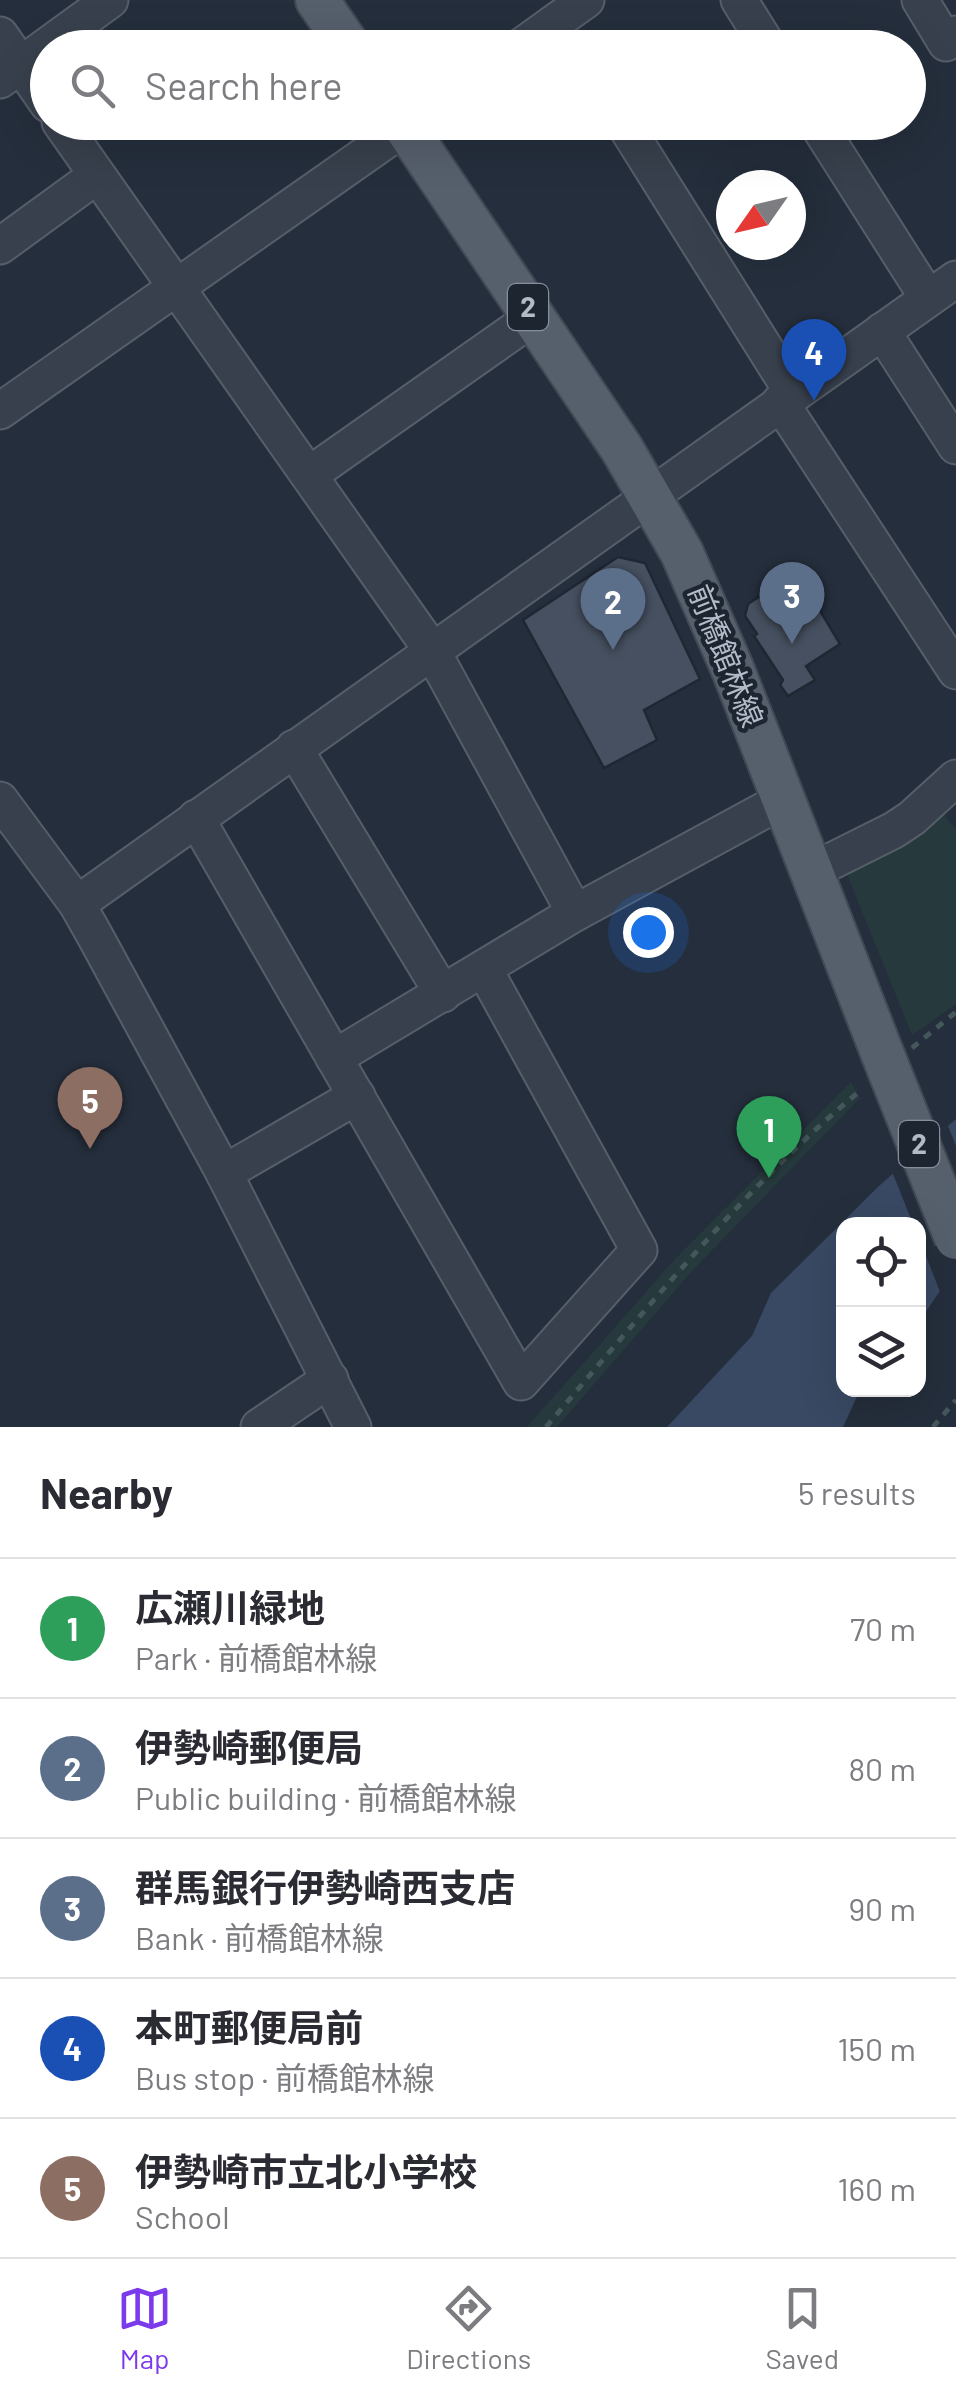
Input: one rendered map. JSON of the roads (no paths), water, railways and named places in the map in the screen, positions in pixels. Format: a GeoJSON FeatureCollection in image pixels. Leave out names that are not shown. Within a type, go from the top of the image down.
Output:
{"type":"FeatureCollection","features":[{"type":"Feature","properties":{"kind":"main road"},"geometry":{"type":"LineString","coordinates":[[317,0],[338,30]]}},
{"type":"Feature","properties":{"kind":"main road","name":"前橋館林線"},"geometry":{"type":"LineString","coordinates":[[418,140],[650,494],[706,604],[812,871],[893,1052],[956,1238]]}},
{"type":"Feature","properties":{"kind":"street"},"geometry":{"type":"LineString","coordinates":[[69,30],[110,0]]}},
{"type":"Feature","properties":{"kind":"street"},"geometry":{"type":"LineString","coordinates":[[738,0],[757,30]]}},
{"type":"Feature","properties":{"kind":"street"},"geometry":{"type":"LineString","coordinates":[[920,0],[946,43],[956,34]]}},
{"type":"Feature","properties":{"kind":"street"},"geometry":{"type":"LineString","coordinates":[[0,36],[10,73],[30,89]]}},
{"type":"Feature","properties":{"kind":"street"},"geometry":{"type":"LineString","coordinates":[[72,140],[431,649],[575,913]]}},
{"type":"Feature","properties":{"kind":"street"},"geometry":{"type":"LineString","coordinates":[[0,411],[385,140]]}},
{"type":"Feature","properties":{"kind":"street"},"geometry":{"type":"LineString","coordinates":[[633,140],[956,671]]}},
{"type":"Feature","properties":{"kind":"street"},"geometry":{"type":"LineString","coordinates":[[77,904],[942,288],[830,140]]}},
{"type":"Feature","properties":{"kind":"street"},"geometry":{"type":"LineString","coordinates":[[0,246],[96,176]]}},
{"type":"Feature","properties":{"kind":"street"},"geometry":{"type":"LineString","coordinates":[[309,475],[534,316]]}},
{"type":"Feature","properties":{"kind":"street"},"geometry":{"type":"LineString","coordinates":[[882,330],[956,446]]}},
{"type":"Feature","properties":{"kind":"street"},"geometry":{"type":"LineString","coordinates":[[294,748],[442,994]]}},
{"type":"Feature","properties":{"kind":"street"},"geometry":{"type":"LineString","coordinates":[[812,871],[894,830],[956,778]]}},
{"type":"Feature","properties":{"kind":"street"},"geometry":{"type":"LineString","coordinates":[[0,800],[77,904],[224,1173],[353,1427]]}},
{"type":"Feature","properties":{"kind":"street"},"geometry":{"type":"LineString","coordinates":[[334,1058],[575,913],[783,800]]}},
{"type":"Feature","properties":{"kind":"street"},"geometry":{"type":"LineString","coordinates":[[196,818],[521,1382],[639,1250],[484,969]]}},
{"type":"Feature","properties":{"kind":"street"},"geometry":{"type":"LineString","coordinates":[[224,1173],[357,1096]]}},
{"type":"Feature","properties":{"kind":"street"},"geometry":{"type":"LineString","coordinates":[[259,1427],[330,1379]]}},
{"type":"Feature","properties":{"kind":"water"},"geometry":{"type":"Polygon","coordinates":[[[956,1119],[956,1267],[926,1312],[926,1217],[848,1217],[956,1119]]]}},
{"type":"Feature","properties":{"kind":"water"},"geometry":{"type":"Polygon","coordinates":[[[836,1229],[836,1397],[857,1397],[843,1427],[667,1427],[752,1336],[771,1293],[836,1229]]]}},
{"type":"Feature","properties":{"kind":"place","name":"本町郵便局前"},"geometry":{"type":"Point","coordinates":[814,401]}},
{"type":"Feature","properties":{"kind":"place","name":"群馬銀行伊勢崎西支店"},"geometry":{"type":"Point","coordinates":[792,644]}},
{"type":"Feature","properties":{"kind":"place","name":"伊勢崎郵便局"},"geometry":{"type":"Point","coordinates":[613,650]}},
{"type":"Feature","properties":{"kind":"place","name":"伊勢崎市立北小学校"},"geometry":{"type":"Point","coordinates":[90,1149]}},
{"type":"Feature","properties":{"kind":"place","name":"広瀬川緑地"},"geometry":{"type":"Point","coordinates":[769,1178]}}]}
